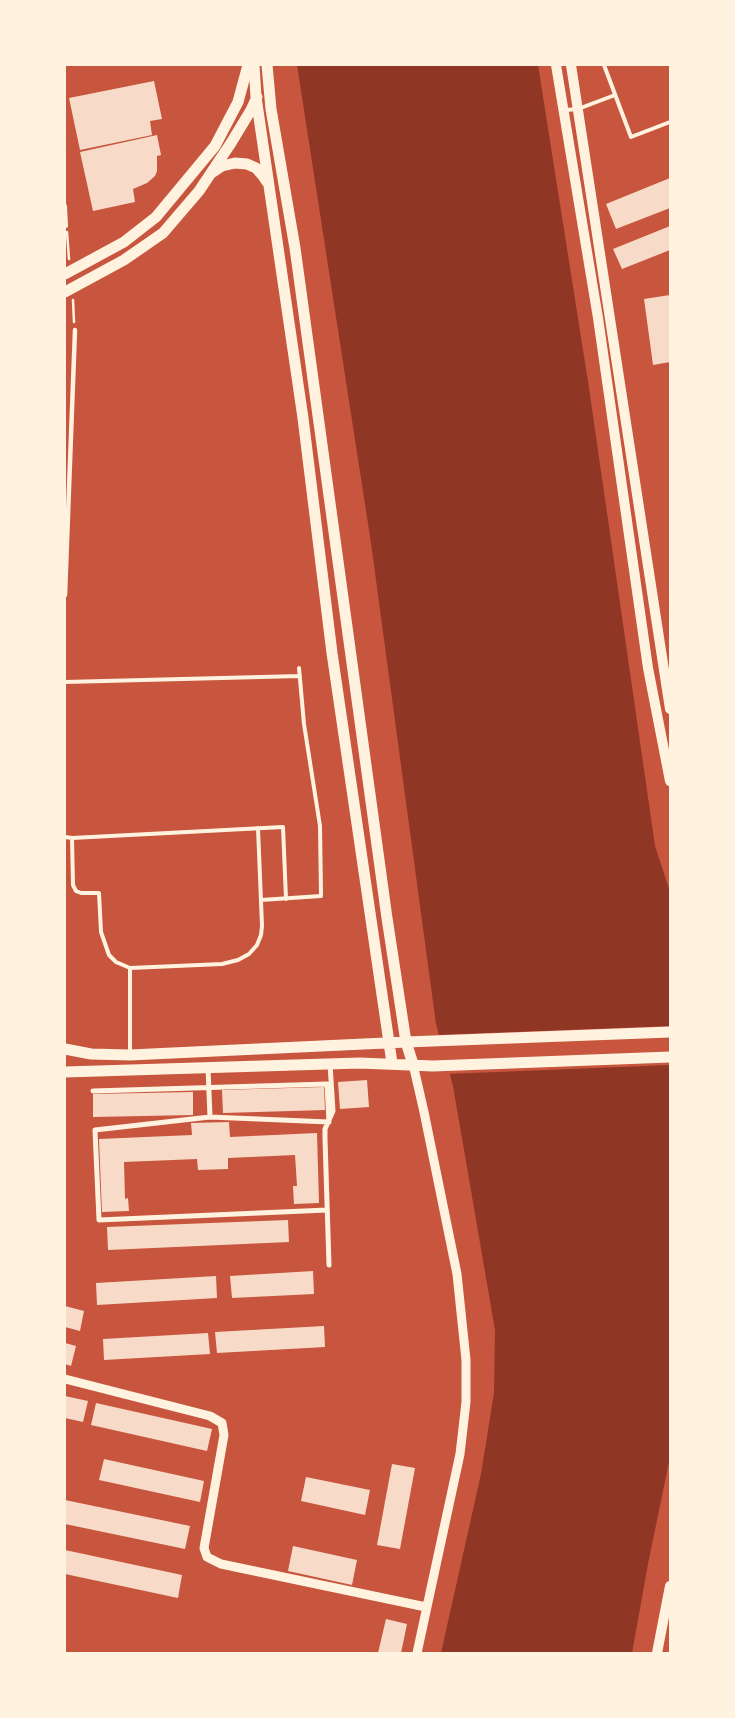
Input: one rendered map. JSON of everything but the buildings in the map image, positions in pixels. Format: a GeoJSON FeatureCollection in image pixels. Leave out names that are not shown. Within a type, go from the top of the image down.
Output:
{"type":"FeatureCollection","features":[{"type":"Feature","properties":{"kind":"main road"},"geometry":{"type":"LineString","coordinates":[[65,274],[124,242],[156,217],[215,146],[238,102],[248,65]]}},
{"type":"Feature","properties":{"kind":"main road"},"geometry":{"type":"LineString","coordinates":[[254,65],[256,97],[303,418],[332,653],[392,1063]]}},
{"type":"Feature","properties":{"kind":"main road"},"geometry":{"type":"LineString","coordinates":[[556,65],[598,318],[648,668],[670,782]]}},
{"type":"Feature","properties":{"kind":"main road"},"geometry":{"type":"LineString","coordinates":[[571,65],[670,709]]}},
{"type":"Feature","properties":{"kind":"main road"},"geometry":{"type":"LineString","coordinates":[[65,292],[124,260],[162,233],[199,191],[210,175],[251,110],[267,68]]}},
{"type":"Feature","properties":{"kind":"main road"},"geometry":{"type":"LineString","coordinates":[[267,68],[271,109],[295,248],[387,918],[406,1042],[413,1064]]}},
{"type":"Feature","properties":{"kind":"main road"},"geometry":{"type":"LineString","coordinates":[[210,175],[222,166],[235,163],[248,164],[256,168],[264,176],[269,188]]}},
{"type":"Feature","properties":{"kind":"main road"},"geometry":{"type":"LineString","coordinates":[[65,1050],[91,1054],[130,1056],[389,1042],[670,1032]]}},
{"type":"Feature","properties":{"kind":"main road"},"geometry":{"type":"LineString","coordinates":[[65,1072],[330,1064],[392,1063],[433,1066],[670,1057]]}},
{"type":"Feature","properties":{"kind":"main road"},"geometry":{"type":"LineString","coordinates":[[657,1653],[668,1607],[670,1586]]}},
{"type":"Feature","properties":{"kind":"street"},"geometry":{"type":"LineString","coordinates":[[65,595],[75,330]]}},
{"type":"Feature","properties":{"kind":"street"},"geometry":{"type":"LineString","coordinates":[[329,1265],[325,1129],[333,1110],[330,1064]]}},
{"type":"Feature","properties":{"kind":"street"},"geometry":{"type":"LineString","coordinates":[[413,1064],[457,1274],[466,1360],[466,1402],[460,1454],[416,1653]]}},
{"type":"Feature","properties":{"kind":"street"},"geometry":{"type":"LineString","coordinates":[[208,1068],[210,1117]]}},
{"type":"Feature","properties":{"kind":"street"},"geometry":{"type":"LineString","coordinates":[[92,1091],[327,1084],[329,1122]]}},
{"type":"Feature","properties":{"kind":"street"},"geometry":{"type":"LineString","coordinates":[[327,1210],[99,1220],[95,1130],[210,1117],[329,1122]]}},
{"type":"Feature","properties":{"kind":"street"},"geometry":{"type":"LineString","coordinates":[[65,1379],[210,1416],[222,1423],[224,1435],[204,1548],[207,1557],[221,1564],[426,1607]]}},
{"type":"Feature","properties":{"kind":"lane"},"geometry":{"type":"LineString","coordinates":[[604,65],[631,137],[670,122]]}},
{"type":"Feature","properties":{"kind":"lane"},"geometry":{"type":"LineString","coordinates":[[564,110],[578,108],[615,95]]}},
{"type":"Feature","properties":{"kind":"lane"},"geometry":{"type":"LineString","coordinates":[[65,206],[65,226]]}},
{"type":"Feature","properties":{"kind":"lane"},"geometry":{"type":"LineString","coordinates":[[261,900],[321,896],[320,826],[304,724],[299,668]]}},
{"type":"Feature","properties":{"kind":"lane"},"geometry":{"type":"LineString","coordinates":[[65,682],[300,676]]}},
{"type":"Feature","properties":{"kind":"lane"},"geometry":{"type":"LineString","coordinates":[[65,837],[283,827],[286,899]]}},
{"type":"Feature","properties":{"kind":"lane"},"geometry":{"type":"LineString","coordinates":[[72,838],[73,885],[76,891],[80,893],[99,893],[101,932],[109,955],[116,962],[130,968],[222,964],[238,960],[249,954],[257,945],[261,936],[258,828]]}},
{"type":"Feature","properties":{"kind":"lane"},"geometry":{"type":"LineString","coordinates":[[130,968],[130,1056]]}},
{"type":"Feature","properties":{"kind":"shaded area"},"geometry":{"type":"Polygon","coordinates":[[[297,65],[538,65],[589,388],[655,846],[670,892],[670,1457],[632,1653],[441,1653],[481,1474],[494,1393],[495,1330],[453,1086],[436,1024],[371,543],[297,65]]]}},
{"type":"Feature","properties":{"kind":"pier"},"geometry":{"type":"Polygon","coordinates":[[[670,1026],[670,1065],[447,1074],[436,1035],[670,1026]]]}}]}
